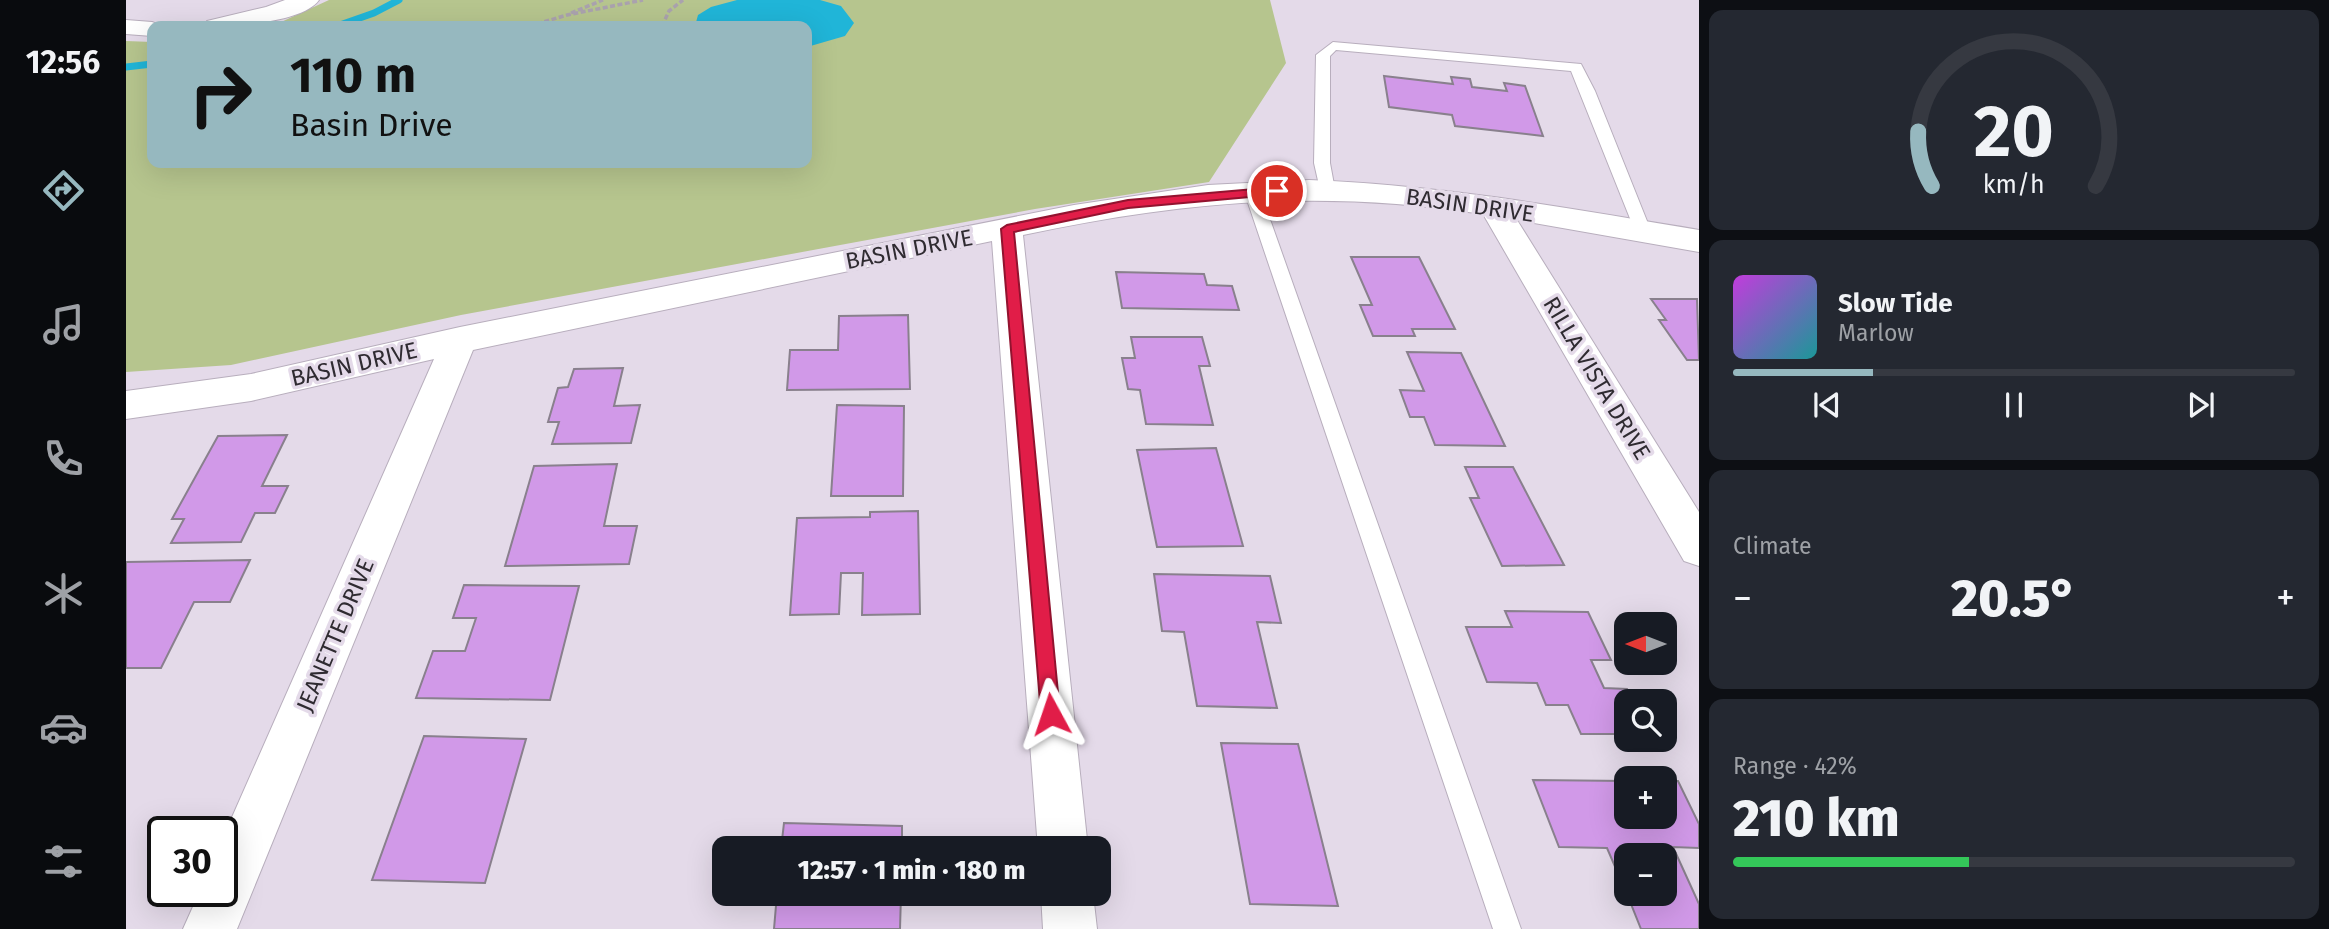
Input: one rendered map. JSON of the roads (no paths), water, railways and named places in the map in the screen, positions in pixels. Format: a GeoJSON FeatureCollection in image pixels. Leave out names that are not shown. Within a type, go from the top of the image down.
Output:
{"type":"FeatureCollection","features":[{"type":"Feature","properties":{"kind":"street"},"geometry":{"type":"LineString","coordinates":[[238,21],[273,13],[307,0]]}},
{"type":"Feature","properties":{"kind":"street"},"geometry":{"type":"LineString","coordinates":[[126,27],[147,29]]}},
{"type":"Feature","properties":{"kind":"street","name":"BASIN DRIVE"},"geometry":{"type":"LineString","coordinates":[[127,406],[250,387],[460,340],[1128,204],[1252,191],[1349,189],[1494,207],[1699,241]]}},
{"type":"Feature","properties":{"kind":"street","name":"RILLA VISTA DRIVE"},"geometry":{"type":"LineString","coordinates":[[1494,207],[1699,548]]}},
{"type":"Feature","properties":{"kind":"street"},"geometry":{"type":"LineString","coordinates":[[1007,229],[1062,836]]}},
{"type":"Feature","properties":{"kind":"street","name":"JEANETTE DRIVE"},"geometry":{"type":"LineString","coordinates":[[210,929],[460,340]]}},
{"type":"Feature","properties":{"kind":"street"},"geometry":{"type":"LineString","coordinates":[[1068,906],[1070,929]]}},
{"type":"Feature","properties":{"kind":"lane"},"geometry":{"type":"LineString","coordinates":[[1328,190],[1322,163],[1323,55],[1333,46],[1576,67],[1588,90],[1643,231]]}},
{"type":"Feature","properties":{"kind":"lane"},"geometry":{"type":"LineString","coordinates":[[1252,191],[1507,929]]}},
{"type":"Feature","properties":{"kind":"water"},"geometry":{"type":"Polygon","coordinates":[[[737,0],[820,0],[841,6],[854,23],[845,36],[812,46],[812,21],[696,21],[698,15],[711,7],[737,0]]]}},
{"type":"Feature","properties":{"kind":"waterway"},"geometry":{"type":"LineString","coordinates":[[351,21],[399,0]]}},
{"type":"Feature","properties":{"kind":"waterway"},"geometry":{"type":"LineString","coordinates":[[126,67],[147,65]]}}]}
